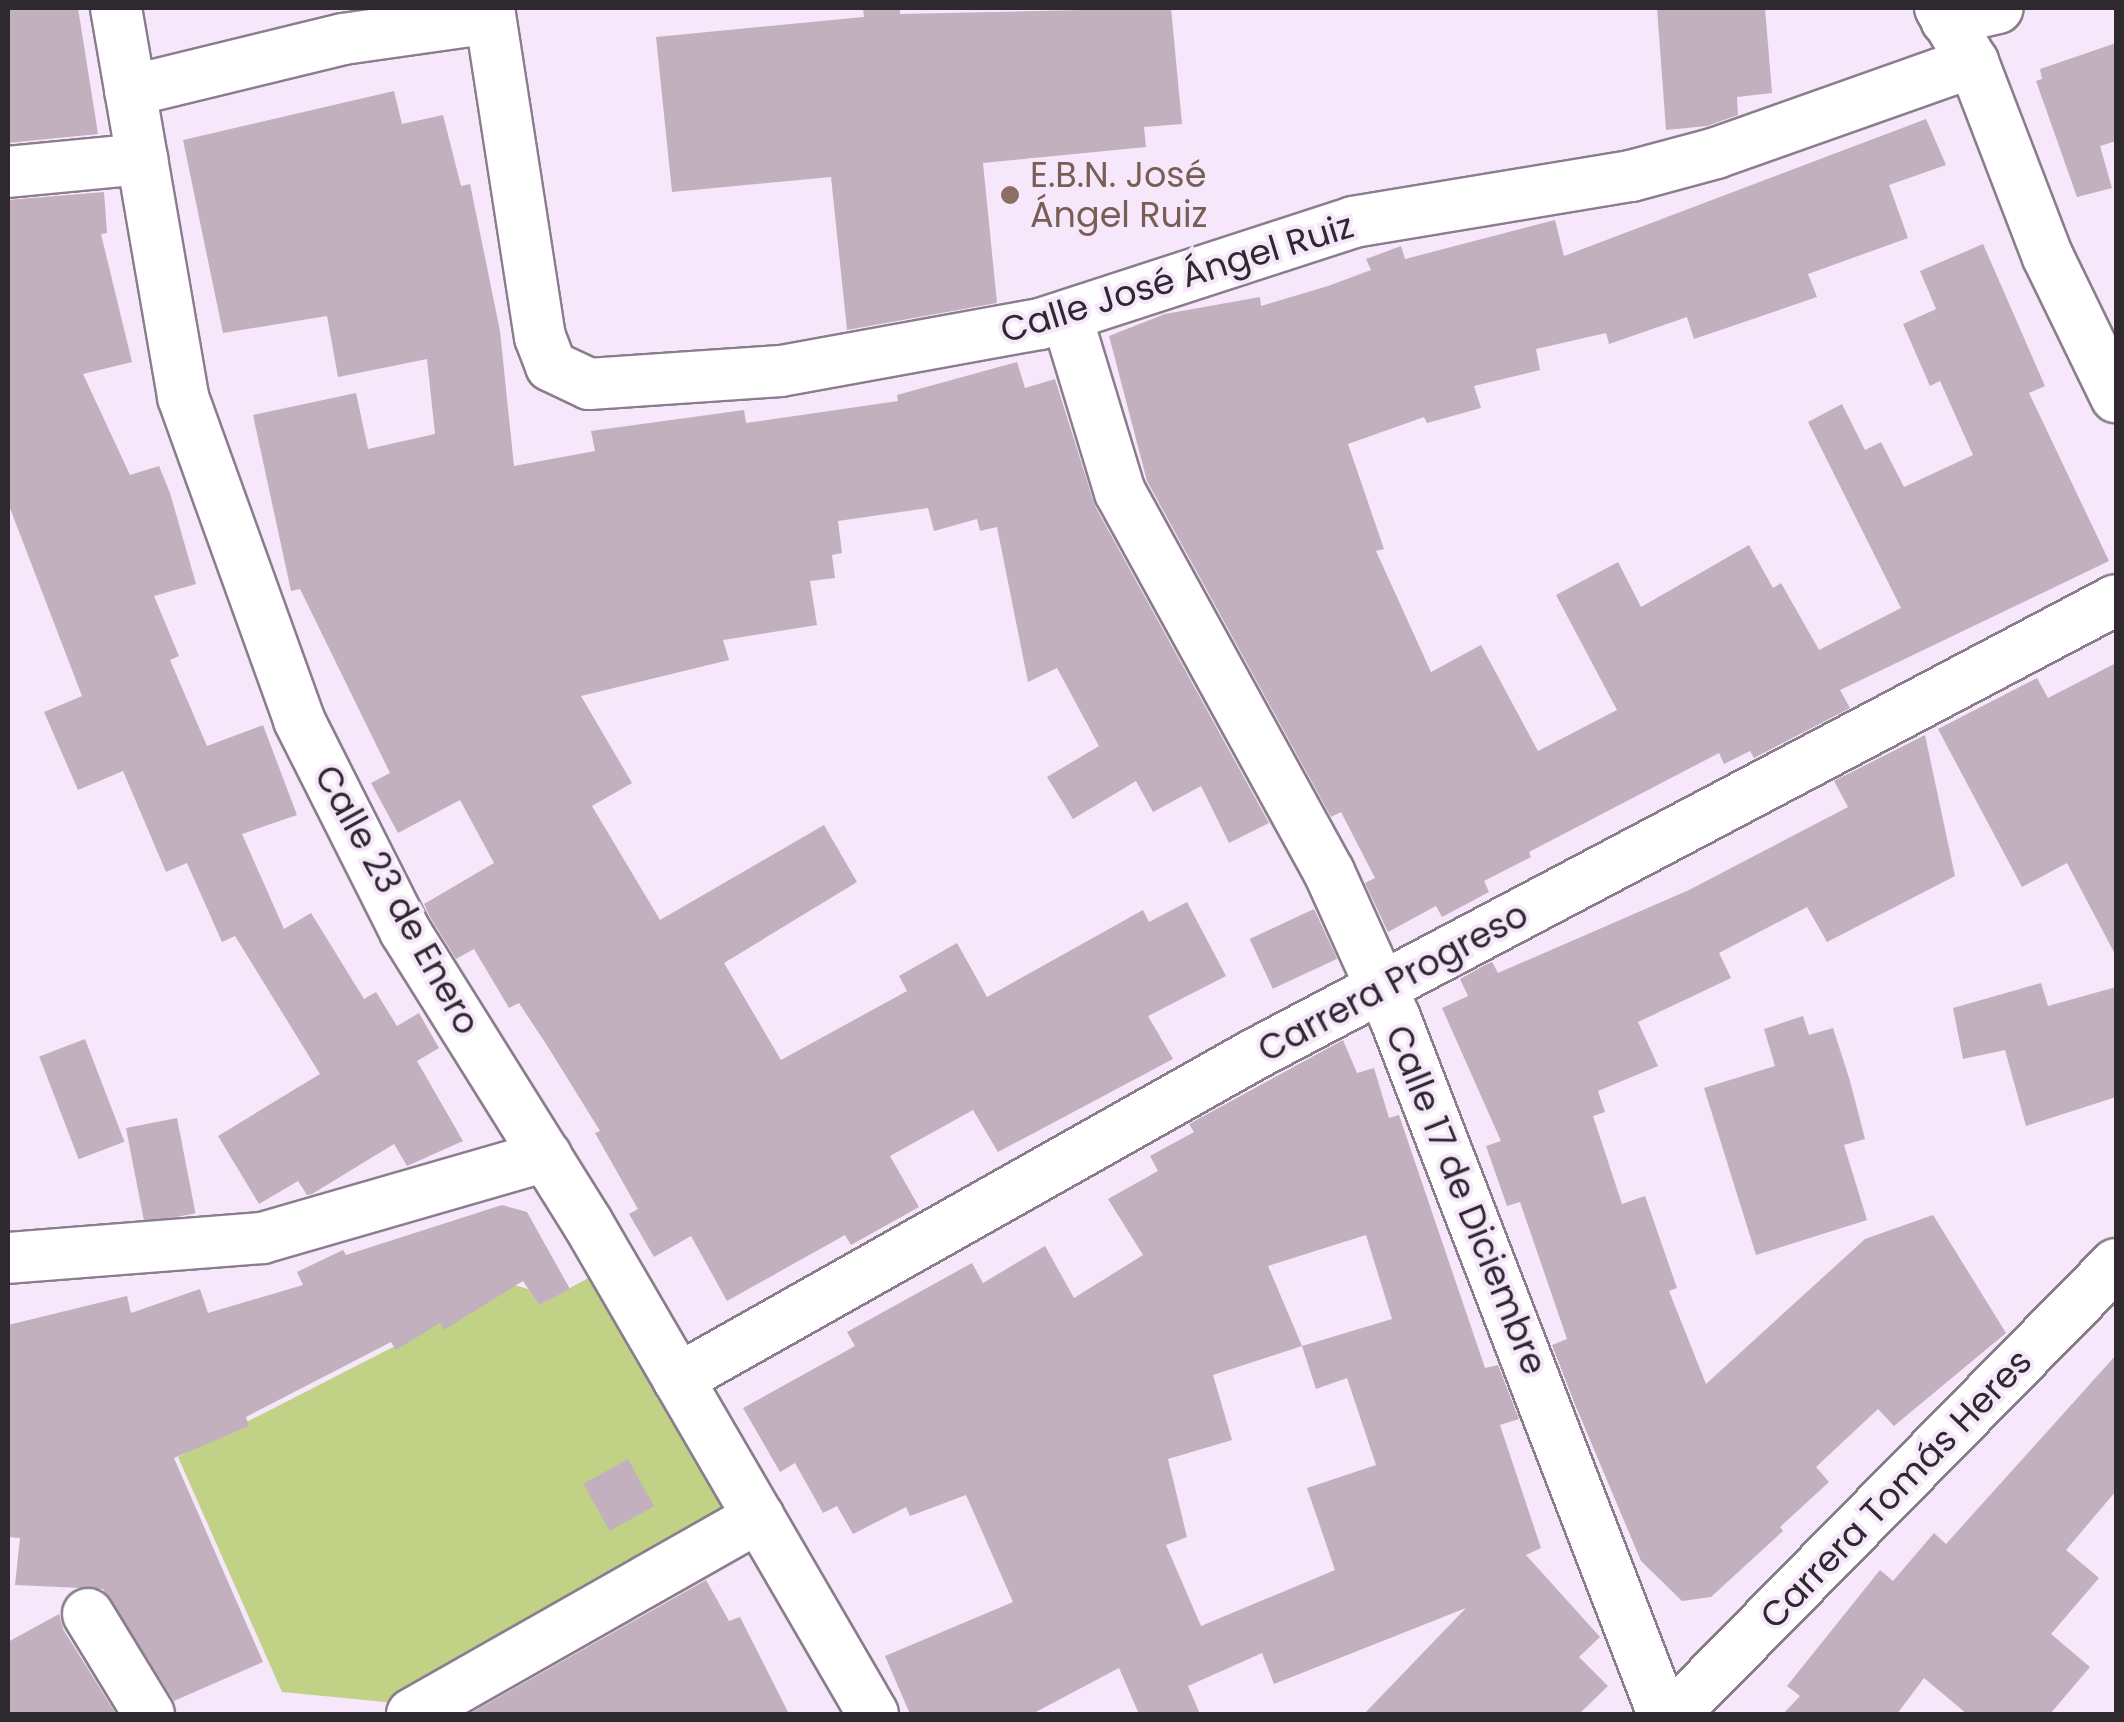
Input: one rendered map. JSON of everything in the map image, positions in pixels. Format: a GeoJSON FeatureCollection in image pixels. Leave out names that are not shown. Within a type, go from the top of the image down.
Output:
{"type":"FeatureCollection","features":[{"type":"Feature","properties":{"kind":"street","name":"Calle 23 de Enero"},"geometry":{"type":"LineString","coordinates":[[116,8],[183,397],[299,720],[406,931],[546,1156],[874,1714]]}},
{"type":"Feature","properties":{"kind":"street"},"geometry":{"type":"LineString","coordinates":[[1968,11],[1973,62],[2048,257],[2116,398]]}},
{"type":"Feature","properties":{"kind":"street"},"geometry":{"type":"LineString","coordinates":[[130,91],[343,39],[489,13]]}},
{"type":"Feature","properties":{"kind":"street","name":"Calle José Ángel Ruiz"},"geometry":{"type":"LineString","coordinates":[[489,13],[540,336],[551,366],[566,377],[589,384],[781,371],[1066,318],[1353,222],[1631,176],[1716,153],[1973,62]]}},
{"type":"Feature","properties":{"kind":"street"},"geometry":{"type":"LineString","coordinates":[[8,172],[142,160]]}},
{"type":"Feature","properties":{"kind":"street","name":"Calle 17 de Diciembre"},"geometry":{"type":"LineString","coordinates":[[1066,318],[1120,492],[1329,872],[1381,988],[1448,1146],[1663,1714]]}},
{"type":"Feature","properties":{"kind":"street","name":"Carrera Progreso"},"geometry":{"type":"LineString","coordinates":[[678,1379],[1381,988],[2116,600]]}},
{"type":"Feature","properties":{"kind":"street"},"geometry":{"type":"LineString","coordinates":[[8,1258],[262,1238],[546,1156]]}},
{"type":"Feature","properties":{"kind":"street","name":"Carrera Tomás Heres"},"geometry":{"type":"LineString","coordinates":[[1674,1714],[2116,1264]]}},
{"type":"Feature","properties":{"kind":"street"},"geometry":{"type":"LineString","coordinates":[[412,1714],[759,1517]]}},
{"type":"Feature","properties":{"kind":"street"},"geometry":{"type":"LineString","coordinates":[[88,1614],[149,1714]]}},
{"type":"Feature","properties":{"kind":"green space"},"geometry":{"type":"Polygon","coordinates":[[[612,1265],[759,1517],[396,1703],[282,1692],[178,1457],[440,1323],[444,1329],[504,1282],[528,1289],[539,1305],[612,1265]]]}},
{"type":"Feature","properties":{"kind":"building"},"geometry":{"type":"Polygon","coordinates":[[[8,8],[78,8],[98,134],[8,143],[8,8]]]}},
{"type":"Feature","properties":{"kind":"building"},"geometry":{"type":"Polygon","coordinates":[[[863,8],[900,8],[900,14],[1171,8],[1182,124],[1144,127],[1146,147],[983,163],[997,303],[847,330],[831,177],[672,192],[656,37],[864,17],[863,8]]]}},
{"type":"Feature","properties":{"kind":"building"},"geometry":{"type":"Polygon","coordinates":[[[1657,8],[1765,8],[1772,93],[1737,97],[1738,115],[1707,126],[1666,130],[1657,8]]]}},
{"type":"Feature","properties":{"kind":"building"},"geometry":{"type":"Polygon","coordinates":[[[2116,43],[2116,141],[2100,146],[2112,188],[2077,197],[2036,81],[2042,79],[2040,69],[2116,43]]]}},
{"type":"Feature","properties":{"kind":"building"},"geometry":{"type":"Polygon","coordinates":[[[394,91],[402,124],[443,115],[461,186],[470,184],[500,331],[514,466],[595,451],[591,431],[744,410],[746,423],[898,401],[897,395],[1017,362],[1025,388],[1055,379],[1095,506],[1269,823],[1229,843],[1201,786],[1153,812],[1136,781],[1073,819],[1047,777],[1099,746],[1057,668],[1028,682],[997,527],[980,531],[977,519],[934,531],[928,508],[838,521],[842,553],[832,555],[835,578],[810,581],[817,625],[723,640],[729,660],[581,696],[632,783],[592,806],[660,920],[824,825],[857,882],[724,963],[781,1060],[907,991],[899,976],[957,943],[987,997],[1143,910],[1149,922],[1187,902],[1226,976],[1148,1016],[1173,1059],[998,1152],[973,1110],[890,1156],[919,1207],[851,1245],[845,1235],[727,1301],[691,1236],[654,1257],[629,1214],[638,1209],[595,1133],[600,1131],[548,1047],[519,1003],[509,1008],[474,949],[456,959],[430,917],[424,904],[494,863],[460,800],[398,833],[371,783],[390,773],[300,589],[291,591],[253,415],[356,393],[368,449],[435,434],[427,359],[338,377],[327,316],[223,333],[183,140],[394,91]]]}},
{"type":"Feature","properties":{"kind":"building"},"geometry":{"type":"Polygon","coordinates":[[[1926,119],[1946,165],[1889,185],[1908,238],[1808,274],[1817,297],[1694,339],[1687,317],[1609,344],[1606,333],[1536,349],[1540,370],[1474,386],[1481,408],[1427,423],[1424,417],[1348,444],[1384,549],[1376,551],[1431,672],[1481,645],[1538,751],[1617,710],[1556,595],[1618,562],[1641,607],[1749,545],[1773,588],[1781,583],[1819,650],[1901,608],[1808,422],[1842,404],[1865,450],[1881,442],[1904,487],[1973,455],[1940,381],[1930,386],[1903,324],[1936,309],[1920,271],[1983,244],[2045,386],[2029,393],[2109,561],[1840,690],[1850,708],[1754,758],[1750,751],[1724,764],[1719,753],[1529,852],[1531,857],[1484,881],[1489,892],[1442,917],[1436,906],[1388,932],[1365,883],[1375,878],[1341,812],[1331,817],[1147,481],[1109,336],[1165,314],[1260,297],[1261,306],[1328,286],[1371,270],[1366,259],[1401,246],[1405,259],[1555,220],[1564,256],[1926,119]]]}},
{"type":"Feature","properties":{"kind":"building"},"geometry":{"type":"Polygon","coordinates":[[[104,192],[107,233],[101,234],[132,362],[83,374],[130,475],[159,466],[170,493],[196,584],[154,596],[179,656],[170,660],[207,746],[263,725],[297,815],[242,834],[284,929],[311,913],[364,999],[376,992],[397,1026],[419,1013],[439,1048],[417,1061],[463,1141],[407,1166],[394,1144],[312,1194],[307,1195],[298,1181],[259,1204],[218,1136],[320,1074],[235,936],[222,942],[187,863],[166,872],[123,771],[78,790],[44,712],[82,696],[8,503],[8,200],[104,192]]]}},
{"type":"Feature","properties":{"kind":"building"},"geometry":{"type":"Polygon","coordinates":[[[2116,663],[2116,956],[2067,863],[2022,887],[1938,729],[2037,678],[2048,698],[2116,663]]]}},
{"type":"Feature","properties":{"kind":"building"},"geometry":{"type":"Polygon","coordinates":[[[1925,735],[1955,876],[1827,942],[1807,907],[1719,953],[1731,978],[1638,1022],[1658,1066],[1598,1091],[1605,1112],[1593,1116],[1622,1204],[1645,1196],[1677,1288],[1669,1291],[1706,1384],[1865,1239],[1933,1215],[2006,1333],[1894,1426],[1878,1409],[1816,1467],[1829,1482],[1780,1527],[1783,1531],[1711,1597],[1682,1601],[1641,1561],[1574,1402],[1552,1345],[1567,1339],[1520,1202],[1507,1206],[1486,1146],[1501,1141],[1442,1008],[1468,996],[1460,979],[1485,965],[1492,962],[1498,973],[1689,890],[1848,807],[1834,781],[1925,735]]]}},
{"type":"Feature","properties":{"kind":"building"},"geometry":{"type":"Polygon","coordinates":[[[1314,909],[1337,959],[1273,989],[1250,939],[1314,909]]]}},
{"type":"Feature","properties":{"kind":"building"},"geometry":{"type":"Polygon","coordinates":[[[2041,983],[2048,1006],[2116,987],[2116,1097],[2026,1126],[2005,1050],[1963,1059],[1953,1008],[2041,983]]]}},
{"type":"Feature","properties":{"kind":"building"},"geometry":{"type":"Polygon","coordinates":[[[1803,1016],[1809,1035],[1833,1028],[1850,1081],[1865,1139],[1844,1145],[1867,1220],[1756,1255],[1704,1088],[1775,1066],[1764,1029],[1803,1016]]]}},
{"type":"Feature","properties":{"kind":"building"},"geometry":{"type":"Polygon","coordinates":[[[85,1039],[124,1142],[79,1159],[39,1057],[85,1039]]]}},
{"type":"Feature","properties":{"kind":"building"},"geometry":{"type":"Polygon","coordinates":[[[1343,1040],[1357,1073],[1374,1068],[1389,1118],[1399,1115],[1485,1368],[1498,1365],[1519,1419],[1500,1425],[1541,1548],[1526,1555],[1600,1637],[1579,1657],[1608,1686],[1579,1714],[1364,1714],[1466,1608],[1274,1684],[1262,1653],[1188,1686],[1200,1714],[1139,1714],[1119,1668],[1032,1714],[910,1714],[885,1656],[1013,1602],[966,1495],[910,1516],[906,1507],[853,1534],[837,1506],[823,1513],[795,1463],[780,1472],[743,1408],[855,1346],[847,1332],[972,1263],[983,1283],[1045,1246],[1074,1298],[1143,1255],[1108,1199],[1158,1171],[1150,1156],[1194,1132],[1189,1124],[1343,1040]],[[1366,1235],[1268,1266],[1302,1346],[1392,1319],[1366,1235]],[[1302,1346],[1213,1375],[1232,1440],[1168,1459],[1187,1537],[1166,1545],[1201,1626],[1335,1570],[1307,1488],[1376,1465],[1347,1378],[1316,1389],[1302,1346]]]}},
{"type":"Feature","properties":{"kind":"building"},"geometry":{"type":"Polygon","coordinates":[[[177,1118],[196,1213],[144,1223],[126,1128],[177,1118]]]}},
{"type":"Feature","properties":{"kind":"building"},"geometry":{"type":"Polygon","coordinates":[[[502,1205],[527,1212],[570,1289],[539,1305],[523,1281],[444,1330],[440,1323],[396,1350],[391,1342],[246,1417],[249,1426],[174,1458],[263,1662],[174,1701],[103,1589],[15,1585],[20,1538],[8,1537],[8,1325],[127,1296],[131,1313],[200,1289],[208,1313],[303,1285],[297,1272],[343,1250],[346,1255],[502,1205]]]}},
{"type":"Feature","properties":{"kind":"building"},"geometry":{"type":"Polygon","coordinates":[[[2116,1355],[2116,1491],[2066,1550],[2099,1578],[2051,1634],[2090,1667],[2050,1714],[1967,1714],[1924,1678],[1897,1714],[1783,1714],[1800,1696],[1787,1686],[1880,1570],[1893,1581],[1934,1533],[1946,1544],[2116,1355]]]}},
{"type":"Feature","properties":{"kind":"building"},"geometry":{"type":"Polygon","coordinates":[[[628,1459],[654,1506],[610,1531],[583,1484],[628,1459]]]}},
{"type":"Feature","properties":{"kind":"building"},"geometry":{"type":"Polygon","coordinates":[[[706,1580],[729,1621],[740,1617],[789,1714],[469,1714],[706,1580]]]}},
{"type":"Feature","properties":{"kind":"building"},"geometry":{"type":"Polygon","coordinates":[[[59,1614],[63,1629],[116,1714],[8,1714],[8,1642],[59,1614]]]}},
{"type":"Feature","properties":{"kind":"place","name":"E.B.N. José Ángel Ruiz"},"geometry":{"type":"Point","coordinates":[1010,195]}}]}
